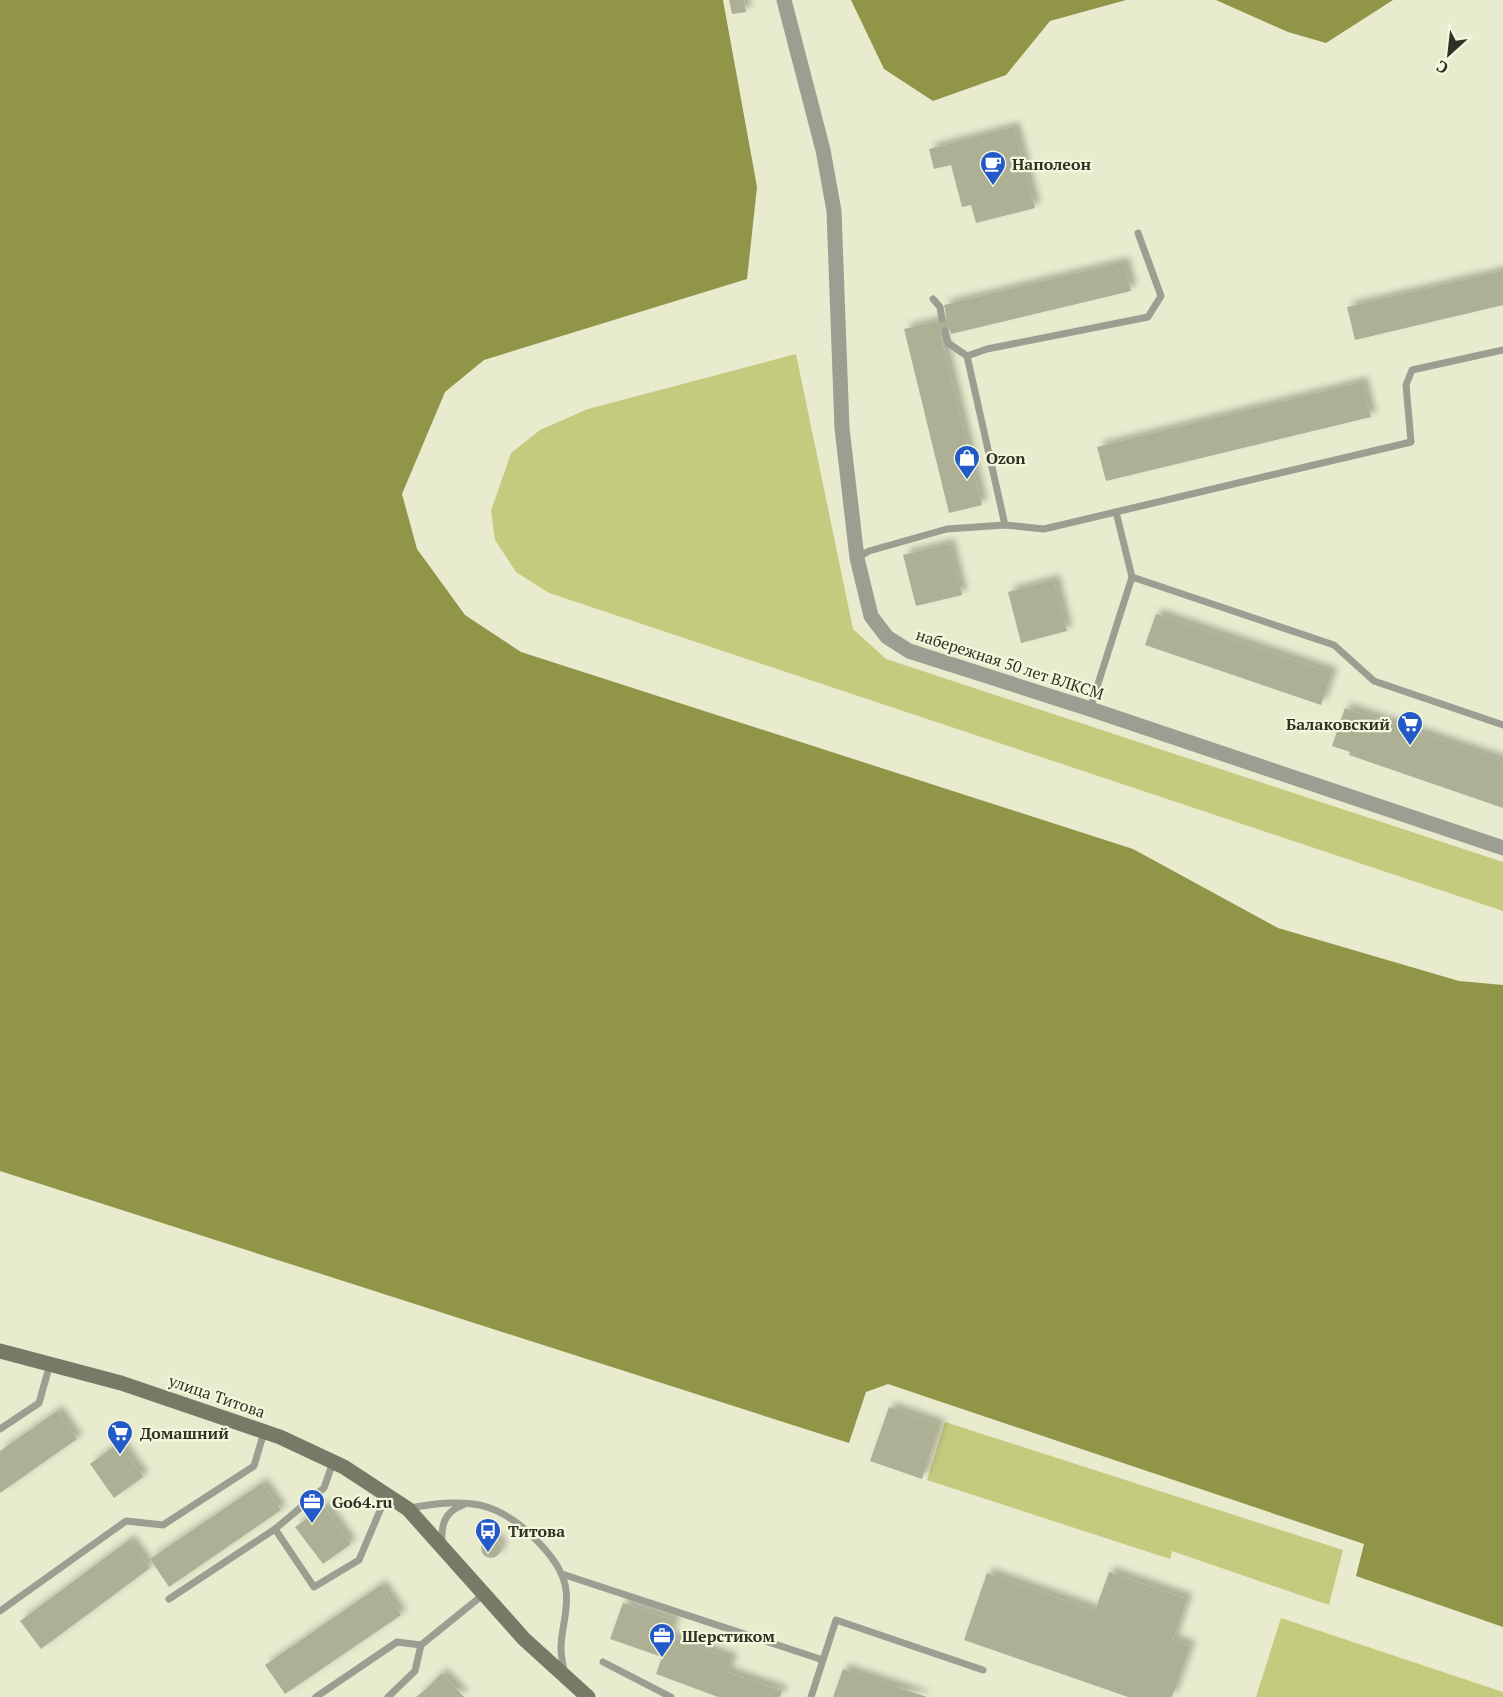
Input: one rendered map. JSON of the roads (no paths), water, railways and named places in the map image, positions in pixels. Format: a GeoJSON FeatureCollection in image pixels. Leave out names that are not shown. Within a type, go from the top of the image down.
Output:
{"type":"FeatureCollection","features":[{"type":"Feature","properties":{"kind":"main road","name":"улица Титова"},"geometry":{"type":"LineString","coordinates":[[0,1351],[122,1383],[280,1437],[344,1467],[408,1509],[524,1639],[588,1697]]}},
{"type":"Feature","properties":{"kind":"street","name":"набережная 50 лет ВЛКСМ"},"geometry":{"type":"LineString","coordinates":[[784,0],[823,150],[834,211],[842,428],[857,558],[871,616],[887,638],[909,651],[1090,709],[1503,848]]}},
{"type":"Feature","properties":{"kind":"lane"},"geometry":{"type":"LineString","coordinates":[[967,356],[987,349],[1148,317],[1161,296],[1138,233]]}},
{"type":"Feature","properties":{"kind":"lane"},"geometry":{"type":"LineString","coordinates":[[933,299],[940,307],[942,320]]}},
{"type":"Feature","properties":{"kind":"lane"},"geometry":{"type":"LineString","coordinates":[[945,331],[948,343],[967,356],[1005,525]]}},
{"type":"Feature","properties":{"kind":"lane"},"geometry":{"type":"LineString","coordinates":[[857,558],[870,551],[947,529],[1005,525],[1044,529],[1411,442],[1406,385],[1412,370],[1503,350]]}},
{"type":"Feature","properties":{"kind":"lane"},"geometry":{"type":"LineString","coordinates":[[1090,709],[1132,577],[1116,512]]}},
{"type":"Feature","properties":{"kind":"lane"},"geometry":{"type":"LineString","coordinates":[[1132,577],[1334,645],[1374,681],[1503,725]]}},
{"type":"Feature","properties":{"kind":"lane"},"geometry":{"type":"LineString","coordinates":[[0,1429],[39,1403],[50,1364]]}},
{"type":"Feature","properties":{"kind":"lane"},"geometry":{"type":"LineString","coordinates":[[0,1611],[126,1521],[163,1526],[254,1466],[264,1432]]}},
{"type":"Feature","properties":{"kind":"lane"},"geometry":{"type":"LineString","coordinates":[[169,1599],[275,1529],[324,1488],[333,1462]]}},
{"type":"Feature","properties":{"kind":"lane"},"geometry":{"type":"LineString","coordinates":[[275,1529],[314,1587],[359,1560],[387,1494]]}},
{"type":"Feature","properties":{"kind":"lane"},"geometry":{"type":"LineString","coordinates":[[408,1509],[444,1502],[468,1503],[484,1506],[508,1516],[528,1531],[548,1553],[561,1574],[566,1589],[567,1611],[561,1649],[564,1677]]}},
{"type":"Feature","properties":{"kind":"lane"},"geometry":{"type":"LineString","coordinates":[[442,1546],[441,1531],[445,1519],[453,1508],[468,1503]]}},
{"type":"Feature","properties":{"kind":"lane"},"geometry":{"type":"LineString","coordinates":[[561,1574],[823,1660]]}},
{"type":"Feature","properties":{"kind":"lane"},"geometry":{"type":"LineString","coordinates":[[388,1697],[415,1671],[421,1645],[484,1594]]}},
{"type":"Feature","properties":{"kind":"lane"},"geometry":{"type":"LineString","coordinates":[[811,1697],[836,1620],[984,1670]]}},
{"type":"Feature","properties":{"kind":"lane"},"geometry":{"type":"LineString","coordinates":[[316,1697],[397,1642],[421,1645]]}},
{"type":"Feature","properties":{"kind":"lane"},"geometry":{"type":"LineString","coordinates":[[603,1662],[671,1697]]}},
{"type":"Feature","properties":{"kind":"place","name":"Наполеон"},"geometry":{"type":"Point","coordinates":[993,187]}},
{"type":"Feature","properties":{"kind":"place","name":"Ozon"},"geometry":{"type":"Point","coordinates":[967,481]}},
{"type":"Feature","properties":{"kind":"place","name":"Балаковский"},"geometry":{"type":"Point","coordinates":[1410,747]}},
{"type":"Feature","properties":{"kind":"place","name":"Домашний"},"geometry":{"type":"Point","coordinates":[120,1456]}},
{"type":"Feature","properties":{"kind":"place","name":"Go64.ru"},"geometry":{"type":"Point","coordinates":[312,1525]}},
{"type":"Feature","properties":{"kind":"place","name":"Титова"},"geometry":{"type":"Point","coordinates":[488,1554]}},
{"type":"Feature","properties":{"kind":"place","name":"Шерстиком"},"geometry":{"type":"Point","coordinates":[662,1659]}}]}
